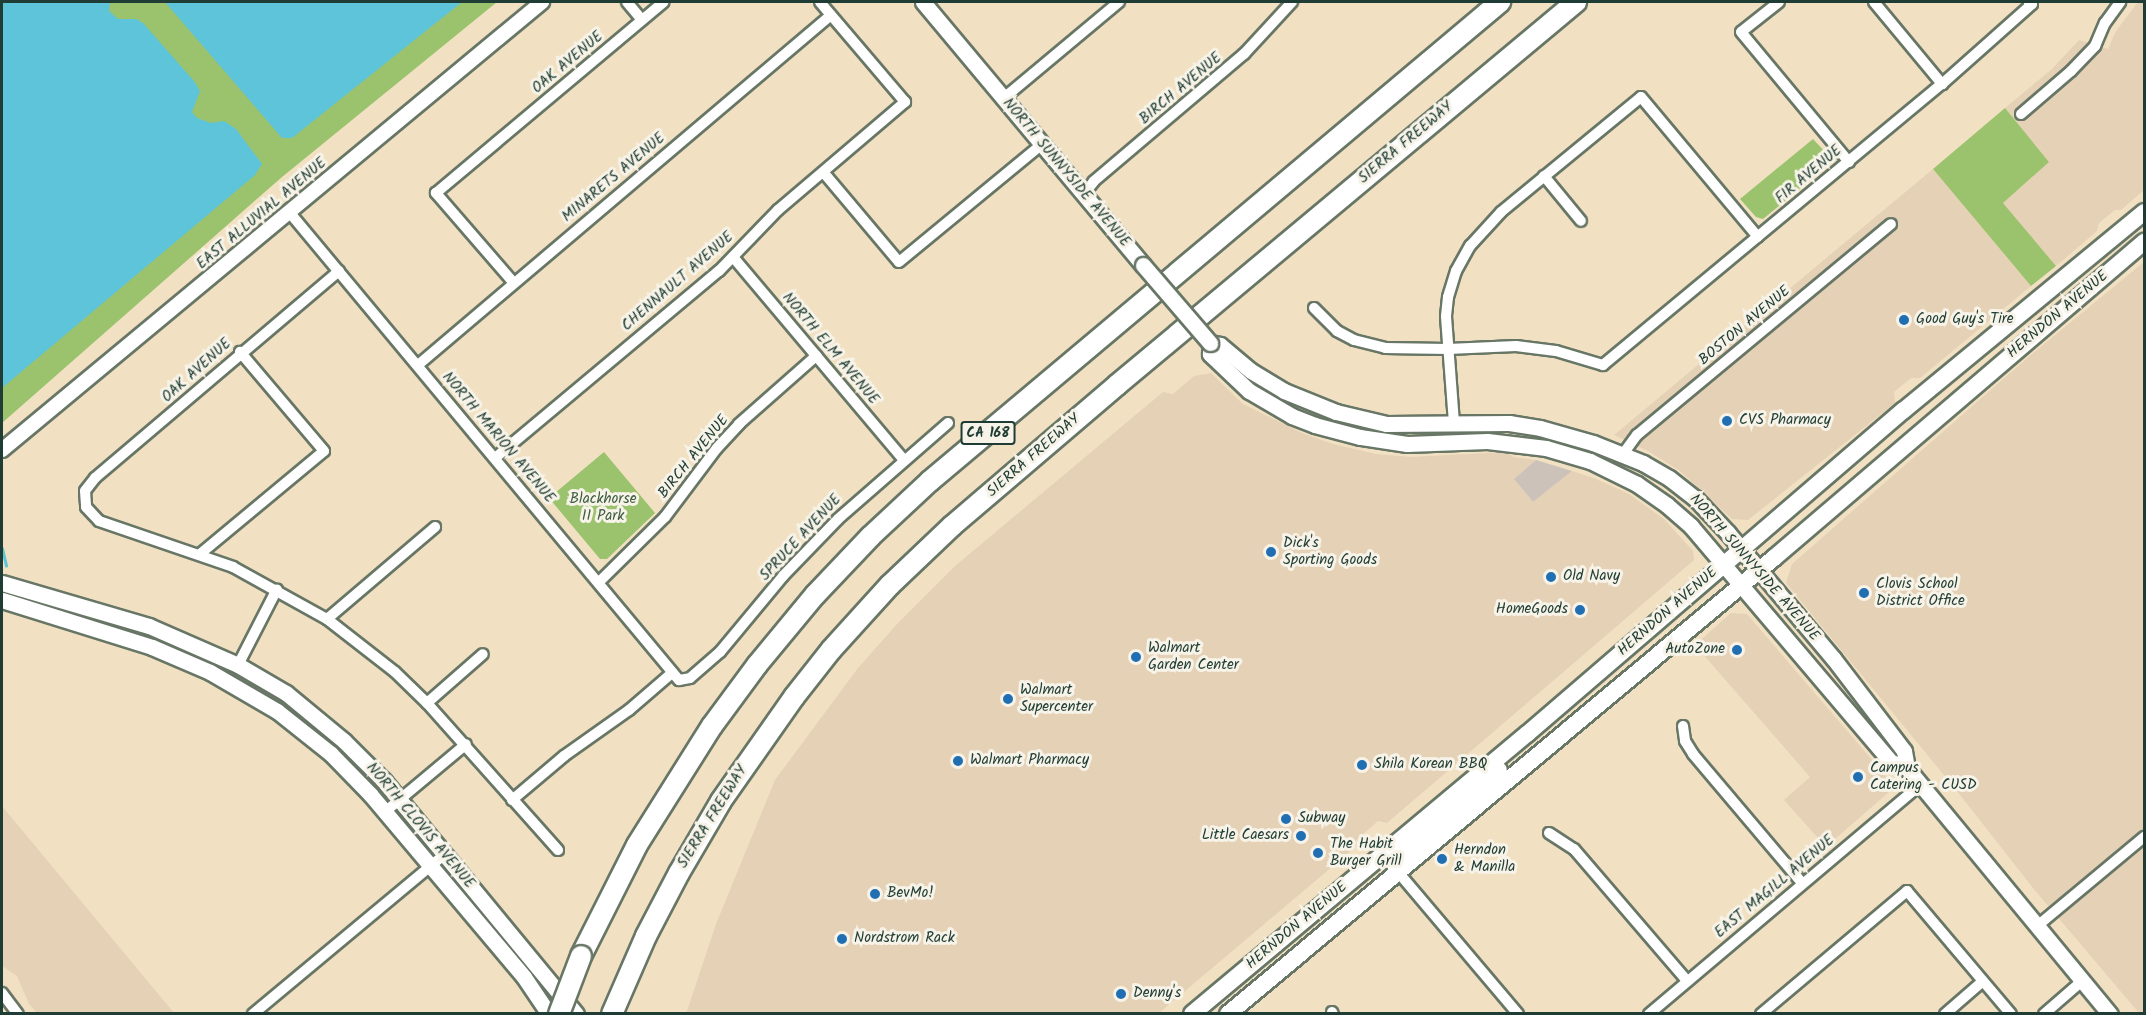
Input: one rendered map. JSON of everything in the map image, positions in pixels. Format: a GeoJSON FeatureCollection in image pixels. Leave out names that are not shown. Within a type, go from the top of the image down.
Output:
{"type":"FeatureCollection","features":[{"type":"Feature","properties":{"kind":"highway"},"geometry":{"type":"LineString","coordinates":[[1379,105],[1485,2]]}},
{"type":"Feature","properties":{"kind":"highway","name":"CA 168"},"geometry":{"type":"LineString","coordinates":[[559,1014],[581,956],[637,845],[676,780],[757,665],[823,587],[871,536],[930,481],[1500,2]]}},
{"type":"Feature","properties":{"kind":"highway","name":"SIERRA FREEWAY"},"geometry":{"type":"LineString","coordinates":[[615,1007],[679,873],[721,801],[794,697],[831,650],[890,585],[952,526],[1116,385],[1576,2]]}},
{"type":"Feature","properties":{"kind":"highway"},"geometry":{"type":"LineString","coordinates":[[1556,18],[1583,2]]}},
{"type":"Feature","properties":{"kind":"main road","name":"NORTH SUNNYSIDE AVENUE"},"geometry":{"type":"LineString","coordinates":[[927,3],[1210,344],[1210,354],[1238,382],[1270,404],[1315,425],[1359,437],[1422,445],[1487,441],[1546,448],[1590,461],[1623,476],[1678,514],[1724,564],[1891,762],[1907,768],[1921,784],[2110,1014]]}},
{"type":"Feature","properties":{"kind":"main road","name":"HERNDON AVENUE"},"geometry":{"type":"LineString","coordinates":[[1192,1014],[1527,734],[1741,549],[2145,212]]}},
{"type":"Feature","properties":{"kind":"main road"},"geometry":{"type":"LineString","coordinates":[[2032,336],[2068,292],[2116,251],[2122,242],[2120,233]]}},
{"type":"Feature","properties":{"kind":"main road","name":"HERNDON AVENUE"},"geometry":{"type":"LineString","coordinates":[[1228,1014],[1759,571],[2145,242]]}},
{"type":"Feature","properties":{"kind":"main road","name":"NORTH SUNNYSIDE AVENUE"},"geometry":{"type":"LineString","coordinates":[[1210,344],[1220,345],[1251,371],[1284,391],[1313,404],[1365,420],[1398,424],[1509,423],[1540,428],[1623,454],[1655,469],[1686,490],[1741,549],[1833,658],[1904,751],[1907,768]]}},
{"type":"Feature","properties":{"kind":"main road"},"geometry":{"type":"LineString","coordinates":[[1238,382],[1250,382],[1281,399],[1323,417],[1365,420]]}},
{"type":"Feature","properties":{"kind":"main road"},"geometry":{"type":"LineString","coordinates":[[1315,425],[1426,436],[1446,433],[1454,423]]}},
{"type":"Feature","properties":{"kind":"main road"},"geometry":{"type":"LineString","coordinates":[[1487,441],[1524,436],[1555,441],[1608,458],[1623,454]]}},
{"type":"Feature","properties":{"kind":"main road","name":"NORTH CLOVIS AVENUE"},"geometry":{"type":"LineString","coordinates":[[2,583],[149,626],[238,665],[286,693],[365,761],[401,799],[576,1014]]}},
{"type":"Feature","properties":{"kind":"main road","name":"NORTH CLOVIS AVENUE"},"geometry":{"type":"LineString","coordinates":[[2,600],[133,640],[190,662],[277,711],[331,754],[386,811],[524,977],[549,1014]]}},
{"type":"Feature","properties":{"kind":"main road"},"geometry":{"type":"LineString","coordinates":[[133,640],[150,636],[210,660],[238,665]]}},
{"type":"Feature","properties":{"kind":"main road"},"geometry":{"type":"LineString","coordinates":[[1829,688],[1834,686],[1844,690],[1861,711],[1883,725]]}},
{"type":"Feature","properties":{"kind":"main road"},"geometry":{"type":"LineString","coordinates":[[1398,872],[1394,862],[1397,857],[1496,774],[1527,734]]}},
{"type":"Feature","properties":{"kind":"main road"},"geometry":{"type":"LineString","coordinates":[[1254,992],[1283,954],[1380,872],[1387,863],[1387,850]]}},
{"type":"Feature","properties":{"kind":"street","name":"EAST ALLUVIAL AVENUE"},"geometry":{"type":"LineString","coordinates":[[2,450],[542,2]]}},
{"type":"Feature","properties":{"kind":"street"},"geometry":{"type":"LineString","coordinates":[[627,2],[642,20]]}},
{"type":"Feature","properties":{"kind":"street","name":"OAK AVENUE"},"geometry":{"type":"LineString","coordinates":[[513,282],[436,193],[664,2]]}},
{"type":"Feature","properties":{"kind":"street"},"geometry":{"type":"LineString","coordinates":[[820,2],[831,15]]}},
{"type":"Feature","properties":{"kind":"street"},"geometry":{"type":"LineString","coordinates":[[1004,98],[1119,2]]}},
{"type":"Feature","properties":{"kind":"street","name":"BIRCH AVENUE"},"geometry":{"type":"LineString","coordinates":[[1084,194],[1094,181],[1244,54],[1292,2]]}},
{"type":"Feature","properties":{"kind":"street"},"geometry":{"type":"LineString","coordinates":[[1779,2],[1741,32],[1849,162]]}},
{"type":"Feature","properties":{"kind":"street"},"geometry":{"type":"LineString","coordinates":[[1874,2],[1942,84]]}},
{"type":"Feature","properties":{"kind":"street"},"geometry":{"type":"LineString","coordinates":[[2021,114],[2071,71],[2095,46],[2105,23],[2120,2]]}},
{"type":"Feature","properties":{"kind":"street","name":"FIR AVENUE"},"geometry":{"type":"LineString","coordinates":[[1448,349],[1516,346],[1556,351],[1603,365],[1942,84],[2030,3]]}},
{"type":"Feature","properties":{"kind":"street","name":"CHENNAULT AVENUE"},"geometry":{"type":"LineString","coordinates":[[495,458],[733,257],[778,210],[824,173],[904,102],[831,15]]}},
{"type":"Feature","properties":{"kind":"street","name":"MINARETS AVENUE"},"geometry":{"type":"LineString","coordinates":[[418,365],[513,282],[831,15]]}},
{"type":"Feature","properties":{"kind":"street"},"geometry":{"type":"LineString","coordinates":[[1454,423],[1448,349],[1448,297],[1456,271],[1470,246],[1501,212],[1641,97],[1758,237]]}},
{"type":"Feature","properties":{"kind":"street"},"geometry":{"type":"LineString","coordinates":[[824,173],[899,262],[1042,144]]}},
{"type":"Feature","properties":{"kind":"street"},"geometry":{"type":"LineString","coordinates":[[1544,176],[1581,221]]}},
{"type":"Feature","properties":{"kind":"street","name":"NORTH MARION AVENUE"},"geometry":{"type":"LineString","coordinates":[[290,213],[599,582],[672,673],[684,681]]}},
{"type":"Feature","properties":{"kind":"street","name":"BOSTON AVENUE"},"geometry":{"type":"LineString","coordinates":[[1623,454],[1637,435],[1891,224]]}},
{"type":"Feature","properties":{"kind":"street","name":"NORTH ELM AVENUE"},"geometry":{"type":"LineString","coordinates":[[733,257],[904,460]]}},
{"type":"Feature","properties":{"kind":"street","name":"OAK AVENUE"},"geometry":{"type":"LineString","coordinates":[[200,554],[99,521],[86,507],[85,491],[94,478],[202,389],[240,352],[339,271]]}},
{"type":"Feature","properties":{"kind":"street"},"geometry":{"type":"LineString","coordinates":[[1314,308],[1337,331],[1354,340],[1385,348],[1448,349]]}},
{"type":"Feature","properties":{"kind":"street"},"geometry":{"type":"LineString","coordinates":[[240,352],[324,451],[200,554],[277,589],[327,619],[395,672],[466,744],[512,800],[558,850]]}},
{"type":"Feature","properties":{"kind":"street","name":"BIRCH AVENUE"},"geometry":{"type":"LineString","coordinates":[[599,582],[665,517],[717,448],[739,424],[816,356]]}},
{"type":"Feature","properties":{"kind":"street","name":"SPRUCE AVENUE"},"geometry":{"type":"LineString","coordinates":[[684,681],[720,652],[783,576],[838,519],[948,423]]}},
{"type":"Feature","properties":{"kind":"street"},"geometry":{"type":"LineString","coordinates":[[327,619],[435,527]]}},
{"type":"Feature","properties":{"kind":"street"},"geometry":{"type":"LineString","coordinates":[[238,665],[277,589]]}},
{"type":"Feature","properties":{"kind":"street"},"geometry":{"type":"LineString","coordinates":[[427,703],[483,654]]}},
{"type":"Feature","properties":{"kind":"street"},"geometry":{"type":"LineString","coordinates":[[512,800],[564,756],[629,710],[672,673]]}},
{"type":"Feature","properties":{"kind":"street"},"geometry":{"type":"LineString","coordinates":[[1683,726],[1685,741],[1693,754],[1802,883]]}},
{"type":"Feature","properties":{"kind":"street"},"geometry":{"type":"LineString","coordinates":[[386,811],[466,744]]}},
{"type":"Feature","properties":{"kind":"street","name":"EAST MAGILL AVENUE"},"geometry":{"type":"LineString","coordinates":[[1649,1014],[1921,784]]}},
{"type":"Feature","properties":{"kind":"street"},"geometry":{"type":"LineString","coordinates":[[1549,833],[1574,849],[1687,981]]}},
{"type":"Feature","properties":{"kind":"street"},"geometry":{"type":"LineString","coordinates":[[2037,927],[2145,837]]}},
{"type":"Feature","properties":{"kind":"street"},"geometry":{"type":"LineString","coordinates":[[252,1014],[445,854]]}},
{"type":"Feature","properties":{"kind":"street"},"geometry":{"type":"LineString","coordinates":[[1398,872],[1518,1014]]}},
{"type":"Feature","properties":{"kind":"street"},"geometry":{"type":"LineString","coordinates":[[1761,1014],[1907,891],[2011,1014]]}},
{"type":"Feature","properties":{"kind":"street"},"geometry":{"type":"LineString","coordinates":[[1945,1014],[1983,981]]}},
{"type":"Feature","properties":{"kind":"street"},"geometry":{"type":"LineString","coordinates":[[2044,1014],[2082,981]]}},
{"type":"Feature","properties":{"kind":"street"},"geometry":{"type":"LineString","coordinates":[[2,993],[18,1014]]}},
{"type":"Feature","properties":{"kind":"shaded area"},"geometry":{"type":"Polygon","coordinates":[[[2138,2],[2144,2],[2144,190],[2121,210],[2115,210],[2099,223],[2097,231],[2056,266],[2003,203],[2049,162],[2005,108],[2052,69],[2079,40],[2108,49],[2116,31],[2138,2]]]}},
{"type":"Feature","properties":{"kind":"shaded area"},"geometry":{"type":"Polygon","coordinates":[[[1933,169],[2031,286],[1920,378],[1911,378],[1894,392],[1895,403],[1748,520],[1732,519],[1680,471],[1648,451],[1614,435],[1933,169]]]}},
{"type":"Feature","properties":{"kind":"shaded area"},"geometry":{"type":"Polygon","coordinates":[[[2144,262],[2144,1013],[2139,1013],[2033,888],[1953,786],[1786,583],[1792,564],[2026,359],[2144,262]]]}},
{"type":"Feature","properties":{"kind":"shaded area"},"geometry":{"type":"Polygon","coordinates":[[[1211,373],[1243,404],[1302,433],[1333,444],[1376,454],[1411,457],[1505,452],[1514,457],[1536,460],[1514,479],[1533,502],[1572,471],[1594,478],[1629,494],[1664,519],[1693,551],[1694,560],[1387,823],[1378,821],[1352,844],[1352,850],[1159,1013],[686,1014],[716,924],[775,780],[858,668],[898,623],[955,566],[1163,392],[1173,394],[1194,376],[1211,373]]]}},
{"type":"Feature","properties":{"kind":"shaded area"},"geometry":{"type":"Polygon","coordinates":[[[1536,460],[1572,471],[1533,502],[1514,479],[1536,460]]]}},
{"type":"Feature","properties":{"kind":"shaded area"},"geometry":{"type":"Polygon","coordinates":[[[1731,613],[1747,614],[1891,782],[1889,792],[1826,847],[1784,800],[1810,777],[1695,645],[1731,613]]]}},
{"type":"Feature","properties":{"kind":"shaded area"},"geometry":{"type":"Polygon","coordinates":[[[2,806],[174,1013],[37,1013],[29,1004],[17,976],[2,966],[2,806]]]}},
{"type":"Feature","properties":{"kind":"green space"},"geometry":{"type":"Polygon","coordinates":[[[2,2],[497,2],[282,177],[2,423],[2,2]]]}},
{"type":"Feature","properties":{"kind":"green space"},"geometry":{"type":"Polygon","coordinates":[[[2005,108],[2049,162],[2003,203],[2056,266],[2031,286],[1933,169],[2005,108]]]}},
{"type":"Feature","properties":{"kind":"green space"},"geometry":{"type":"Polygon","coordinates":[[[1813,139],[1829,156],[1828,165],[1763,219],[1756,217],[1740,199],[1813,139]]]}},
{"type":"Feature","properties":{"kind":"green space","name":"Blackhorse II Park"},"geometry":{"type":"Polygon","coordinates":[[[604,452],[655,513],[607,559],[600,559],[549,498],[604,452]]]}},
{"type":"Feature","properties":{"kind":"water"},"geometry":{"type":"Polygon","coordinates":[[[2,2],[110,2],[109,11],[118,19],[136,19],[143,23],[194,81],[200,91],[192,112],[197,118],[211,123],[224,121],[236,129],[262,164],[255,175],[2,388],[2,2]]]}},
{"type":"Feature","properties":{"kind":"water"},"geometry":{"type":"Polygon","coordinates":[[[165,2],[462,2],[292,138],[282,138],[165,2]]]}},
{"type":"Feature","properties":{"kind":"waterway"},"geometry":{"type":"LineString","coordinates":[[2,548],[6,566]]}},
{"type":"Feature","properties":{"kind":"place","name":"Good Guy's Tire"},"geometry":{"type":"Point","coordinates":[1904,320]}},
{"type":"Feature","properties":{"kind":"place","name":"CVS Pharmacy"},"geometry":{"type":"Point","coordinates":[1727,421]}},
{"type":"Feature","properties":{"kind":"place","name":"Dick's Sporting Goods"},"geometry":{"type":"Point","coordinates":[1271,552]}},
{"type":"Feature","properties":{"kind":"place","name":"Old Navy"},"geometry":{"type":"Point","coordinates":[1551,577]}},
{"type":"Feature","properties":{"kind":"place","name":"Clovis School District Office"},"geometry":{"type":"Point","coordinates":[1864,593]}},
{"type":"Feature","properties":{"kind":"place","name":"HomeGoods"},"geometry":{"type":"Point","coordinates":[1580,610]}},
{"type":"Feature","properties":{"kind":"place","name":"AutoZone"},"geometry":{"type":"Point","coordinates":[1737,650]}},
{"type":"Feature","properties":{"kind":"place","name":"Walmart Garden Center"},"geometry":{"type":"Point","coordinates":[1136,657]}},
{"type":"Feature","properties":{"kind":"place","name":"Walmart Supercenter"},"geometry":{"type":"Point","coordinates":[1008,699]}},
{"type":"Feature","properties":{"kind":"place","name":"Walmart Pharmacy"},"geometry":{"type":"Point","coordinates":[958,761]}},
{"type":"Feature","properties":{"kind":"place","name":"Shila Korean BBQ"},"geometry":{"type":"Point","coordinates":[1362,765]}},
{"type":"Feature","properties":{"kind":"place","name":"Campus Catering - CUSD"},"geometry":{"type":"Point","coordinates":[1858,777]}},
{"type":"Feature","properties":{"kind":"place","name":"Subway"},"geometry":{"type":"Point","coordinates":[1286,819]}},
{"type":"Feature","properties":{"kind":"place","name":"Little Caesars"},"geometry":{"type":"Point","coordinates":[1301,836]}},
{"type":"Feature","properties":{"kind":"place","name":"The Habit Burger Grill"},"geometry":{"type":"Point","coordinates":[1318,853]}},
{"type":"Feature","properties":{"kind":"place","name":"Herndon & Manilla"},"geometry":{"type":"Point","coordinates":[1442,859]}},
{"type":"Feature","properties":{"kind":"place","name":"BevMo!"},"geometry":{"type":"Point","coordinates":[875,894]}},
{"type":"Feature","properties":{"kind":"place","name":"Nordstrom Rack"},"geometry":{"type":"Point","coordinates":[842,939]}},
{"type":"Feature","properties":{"kind":"place","name":"Denny's"},"geometry":{"type":"Point","coordinates":[1121,994]}}]}
